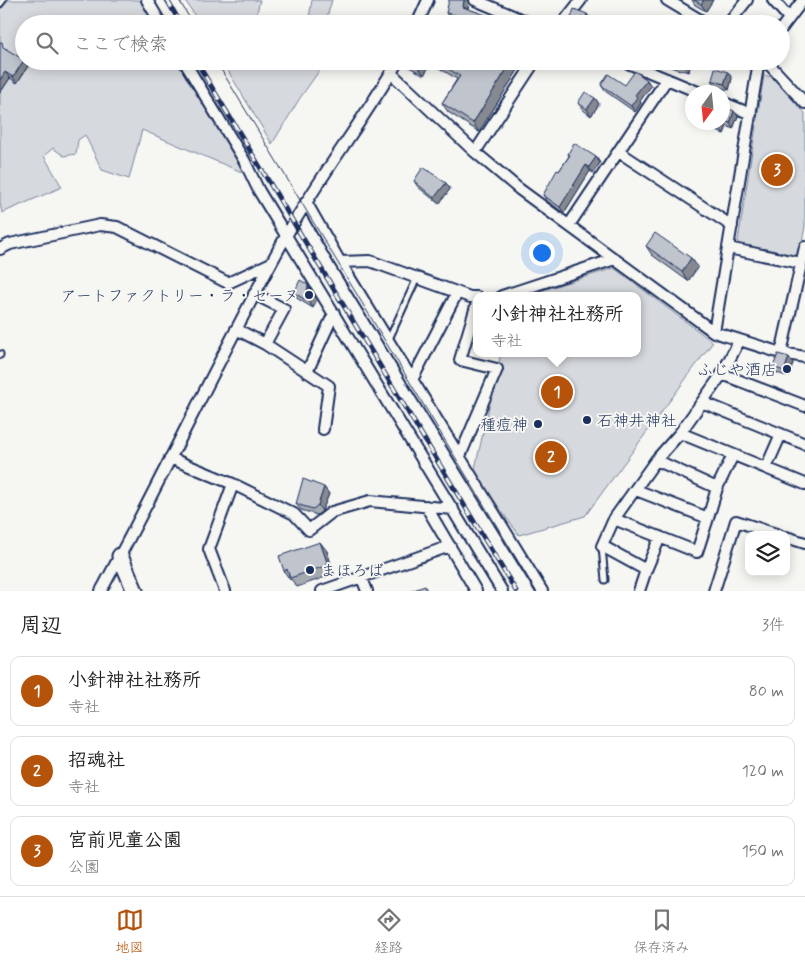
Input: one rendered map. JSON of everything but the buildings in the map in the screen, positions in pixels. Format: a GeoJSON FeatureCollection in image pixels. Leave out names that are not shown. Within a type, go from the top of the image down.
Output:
{"type":"FeatureCollection","features":[{"type":"Feature","properties":{"kind":"street"},"geometry":{"type":"LineString","coordinates":[[147,0],[156,15]]}},
{"type":"Feature","properties":{"kind":"street"},"geometry":{"type":"LineString","coordinates":[[421,15],[428,0]]}},
{"type":"Feature","properties":{"kind":"street"},"geometry":{"type":"LineString","coordinates":[[475,0],[511,15]]}},
{"type":"Feature","properties":{"kind":"street"},"geometry":{"type":"LineString","coordinates":[[569,15],[581,0]]}},
{"type":"Feature","properties":{"kind":"street"},"geometry":{"type":"LineString","coordinates":[[667,0],[692,15]]}},
{"type":"Feature","properties":{"kind":"street"},"geometry":{"type":"LineString","coordinates":[[735,15],[747,0]]}},
{"type":"Feature","properties":{"kind":"street"},"geometry":{"type":"LineString","coordinates":[[773,0],[786,15]]}},
{"type":"Feature","properties":{"kind":"street"},"geometry":{"type":"LineString","coordinates":[[790,17],[803,0]]}},
{"type":"Feature","properties":{"kind":"street"},"geometry":{"type":"LineString","coordinates":[[189,70],[244,160],[259,191],[502,591]]}},
{"type":"Feature","properties":{"kind":"street"},"geometry":{"type":"LineString","coordinates":[[101,591],[271,263],[306,202],[393,70]]}},
{"type":"Feature","properties":{"kind":"street"},"geometry":{"type":"LineString","coordinates":[[475,152],[529,70]]}},
{"type":"Feature","properties":{"kind":"street"},"geometry":{"type":"LineString","coordinates":[[644,70],[685,87]]}},
{"type":"Feature","properties":{"kind":"street"},"geometry":{"type":"LineString","coordinates":[[714,332],[758,70]]}},
{"type":"Feature","properties":{"kind":"street"},"geometry":{"type":"LineString","coordinates":[[774,70],[805,103]]}},
{"type":"Feature","properties":{"kind":"street"},"geometry":{"type":"LineString","coordinates":[[391,73],[475,152],[520,189],[714,332],[782,353],[805,357]]}},
{"type":"Feature","properties":{"kind":"street"},"geometry":{"type":"LineString","coordinates":[[569,225],[666,79]]}},
{"type":"Feature","properties":{"kind":"street"},"geometry":{"type":"LineString","coordinates":[[730,105],[750,114]]}},
{"type":"Feature","properties":{"kind":"street"},"geometry":{"type":"LineString","coordinates":[[619,152],[732,226]]}},
{"type":"Feature","properties":{"kind":"street"},"geometry":{"type":"LineString","coordinates":[[306,202],[340,262],[542,591]]}},
{"type":"Feature","properties":{"kind":"street"},"geometry":{"type":"LineString","coordinates":[[0,249],[10,244],[100,225],[118,227],[228,283],[271,263]]}},
{"type":"Feature","properties":{"kind":"street"},"geometry":{"type":"LineString","coordinates":[[782,353],[805,247]]}},
{"type":"Feature","properties":{"kind":"street"},"geometry":{"type":"LineString","coordinates":[[728,248],[801,263]]}},
{"type":"Feature","properties":{"kind":"street"},"geometry":{"type":"LineString","coordinates":[[514,292],[615,259]]}},
{"type":"Feature","properties":{"kind":"street"},"geometry":{"type":"LineString","coordinates":[[340,262],[370,262],[473,297]]}},
{"type":"Feature","properties":{"kind":"street"},"geometry":{"type":"LineString","coordinates":[[412,380],[457,293]]}},
{"type":"Feature","properties":{"kind":"street"},"geometry":{"type":"LineString","coordinates":[[254,294],[284,309],[265,344]]}},
{"type":"Feature","properties":{"kind":"street"},"geometry":{"type":"LineString","coordinates":[[307,372],[334,313]]}},
{"type":"Feature","properties":{"kind":"street"},"geometry":{"type":"LineString","coordinates":[[460,456],[497,369],[460,360],[473,316]]}},
{"type":"Feature","properties":{"kind":"street"},"geometry":{"type":"LineString","coordinates":[[236,329],[265,344],[329,386],[323,429]]}},
{"type":"Feature","properties":{"kind":"street"},"geometry":{"type":"LineString","coordinates":[[646,570],[602,546],[614,519],[656,460],[680,433],[722,374],[739,341]]}},
{"type":"Feature","properties":{"kind":"street"},"geometry":{"type":"LineString","coordinates":[[722,374],[805,406]]}},
{"type":"Feature","properties":{"kind":"street"},"geometry":{"type":"LineString","coordinates":[[702,402],[805,444]]}},
{"type":"Feature","properties":{"kind":"street"},"geometry":{"type":"LineString","coordinates":[[680,433],[805,484]]}},
{"type":"Feature","properties":{"kind":"street"},"geometry":{"type":"LineString","coordinates":[[766,468],[781,434]]}},
{"type":"Feature","properties":{"kind":"street"},"geometry":{"type":"LineString","coordinates":[[614,519],[697,552],[717,488],[733,455]]}},
{"type":"Feature","properties":{"kind":"street"},"geometry":{"type":"LineString","coordinates":[[170,458],[233,484],[294,514],[308,530],[332,512],[370,501],[453,509]]}},
{"type":"Feature","properties":{"kind":"street"},"geometry":{"type":"LineString","coordinates":[[656,460],[717,488]]}},
{"type":"Feature","properties":{"kind":"street"},"geometry":{"type":"LineString","coordinates":[[225,591],[209,549],[233,484]]}},
{"type":"Feature","properties":{"kind":"street"},"geometry":{"type":"LineString","coordinates":[[636,490],[708,518]]}},
{"type":"Feature","properties":{"kind":"street"},"geometry":{"type":"LineString","coordinates":[[426,506],[476,591]]}},
{"type":"Feature","properties":{"kind":"street"},"geometry":{"type":"LineString","coordinates":[[714,591],[736,521],[767,531]]}},
{"type":"Feature","properties":{"kind":"street"},"geometry":{"type":"LineString","coordinates":[[639,591],[660,537]]}},
{"type":"Feature","properties":{"kind":"street"},"geometry":{"type":"LineString","coordinates":[[790,538],[805,543]]}},
{"type":"Feature","properties":{"kind":"street"},"geometry":{"type":"LineString","coordinates":[[322,591],[450,546]]}},
{"type":"Feature","properties":{"kind":"street"},"geometry":{"type":"LineString","coordinates":[[120,556],[135,591]]}},
{"type":"Feature","properties":{"kind":"street"},"geometry":{"type":"LineString","coordinates":[[361,576],[367,591]]}},
{"type":"Feature","properties":{"kind":"lane"},"geometry":{"type":"LineString","coordinates":[[0,4],[3,0]]}},
{"type":"Feature","properties":{"kind":"lane"},"geometry":{"type":"LineString","coordinates":[[388,340],[417,278]]}},
{"type":"Feature","properties":{"kind":"lane"},"geometry":{"type":"LineString","coordinates":[[602,546],[605,580]]}},
{"type":"Feature","properties":{"kind":"shaded area"},"geometry":{"type":"Polygon","coordinates":[[[0,0],[142,0],[151,15],[15,15],[15,70],[185,70],[240,159],[244,173],[142,130],[129,179],[102,170],[85,135],[78,140],[76,154],[64,156],[53,148],[44,156],[62,187],[2,213],[0,203],[0,0]]]}},
{"type":"Feature","properties":{"kind":"shaded area"},"geometry":{"type":"Polygon","coordinates":[[[185,0],[260,0],[256,15],[194,15],[185,0]]]}},
{"type":"Feature","properties":{"kind":"shaded area"},"geometry":{"type":"Polygon","coordinates":[[[312,0],[332,0],[328,15],[310,15],[312,0]]]}},
{"type":"Feature","properties":{"kind":"shaded area"},"geometry":{"type":"Polygon","coordinates":[[[227,70],[320,70],[300,98],[272,144],[227,70]]]}},
{"type":"Feature","properties":{"kind":"shaded area"},"geometry":{"type":"Polygon","coordinates":[[[764,75],[772,77],[805,113],[805,227],[798,260],[737,247],[764,75]]]}},
{"type":"Feature","properties":{"kind":"shaded area"},"geometry":{"type":"Polygon","coordinates":[[[614,268],[713,342],[585,516],[519,535],[474,473],[500,357],[641,357],[641,292],[537,292],[614,268]]]}},
{"type":"Feature","properties":{"kind":"tram line"},"geometry":{"type":"LineString","coordinates":[[179,0],[188,15]]}},
{"type":"Feature","properties":{"kind":"tram line"},"geometry":{"type":"LineString","coordinates":[[221,70],[536,591]]}},
{"type":"Feature","properties":{"kind":"railway"},"geometry":{"type":"LineString","coordinates":[[167,0],[176,15]]}},
{"type":"Feature","properties":{"kind":"railway"},"geometry":{"type":"LineString","coordinates":[[201,70],[516,591]]}},
{"type":"Feature","properties":{"kind":"place","name":"宮前児童公園"},"geometry":{"type":"Point","coordinates":[777,170]}},
{"type":"Feature","properties":{"kind":"place","name":"アートファクトリー・ラ・セーヌ"},"geometry":{"type":"Point","coordinates":[309,295]}},
{"type":"Feature","properties":{"kind":"place","name":"ふじや酒店"},"geometry":{"type":"Point","coordinates":[787,369]}},
{"type":"Feature","properties":{"kind":"place","name":"小針神社社務所"},"geometry":{"type":"Point","coordinates":[557,392]}},
{"type":"Feature","properties":{"kind":"place","name":"石神井神社"},"geometry":{"type":"Point","coordinates":[587,420]}},
{"type":"Feature","properties":{"kind":"place","name":"種痘神"},"geometry":{"type":"Point","coordinates":[538,424]}},
{"type":"Feature","properties":{"kind":"place","name":"招魂社"},"geometry":{"type":"Point","coordinates":[551,457]}},
{"type":"Feature","properties":{"kind":"place","name":"まほろば"},"geometry":{"type":"Point","coordinates":[310,570]}}]}
